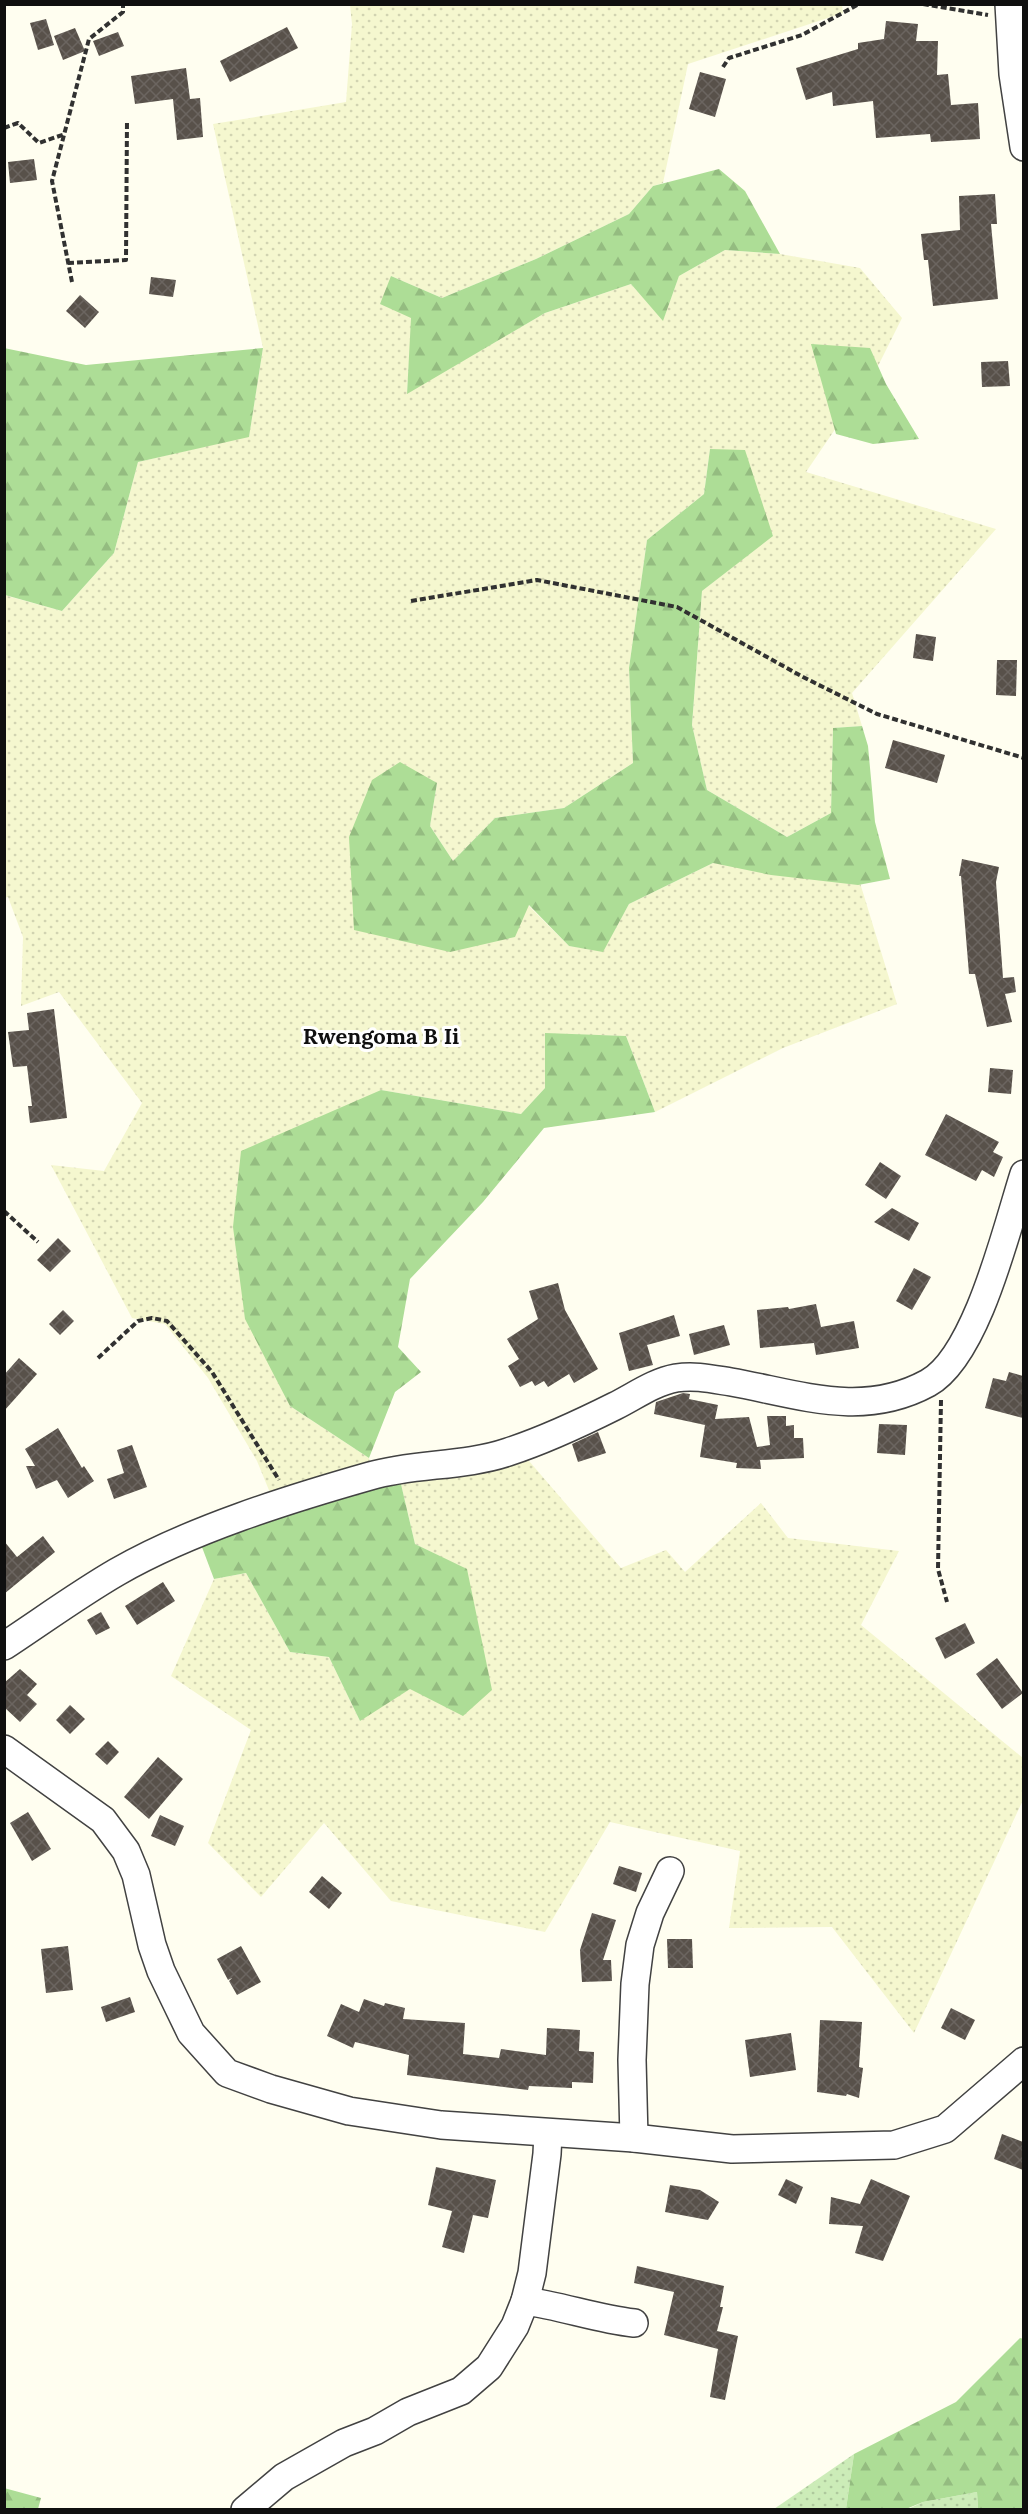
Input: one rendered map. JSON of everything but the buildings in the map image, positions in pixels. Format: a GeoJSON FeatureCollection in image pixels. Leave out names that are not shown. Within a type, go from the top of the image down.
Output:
{"type":"FeatureCollection","features":[{"type":"Feature","properties":{"kind":"street"},"geometry":{"type":"LineString","coordinates":[[1009,12],[1013,75],[1023,147]]}},
{"type":"Feature","properties":{"kind":"street"},"geometry":{"type":"LineString","coordinates":[[4,1646],[118,1571],[189,1538],[291,1502],[400,1468],[476,1460],[503,1454],[573,1427],[658,1383],[675,1378],[692,1376],[837,1403],[876,1402],[931,1382],[952,1360],[967,1336],[987,1295],[1023,1174]]}},
{"type":"Feature","properties":{"kind":"street"},"geometry":{"type":"LineString","coordinates":[[4,1749],[103,1820],[116,1835],[136,1875],[152,1945],[161,1971],[190,2033],[227,2073],[271,2089],[349,2111],[441,2125],[634,2138],[732,2149],[894,2145],[945,2129],[1023,2061]]}},
{"type":"Feature","properties":{"kind":"street"},"geometry":{"type":"LineString","coordinates":[[634,2138],[632,2060],[635,1984],[640,1944],[650,1913],[670,1871]]}},
{"type":"Feature","properties":{"kind":"street"},"geometry":{"type":"LineString","coordinates":[[245,2510],[284,2477],[344,2443],[375,2431],[408,2412],[461,2391],[489,2367],[515,2326],[525,2301],[532,2273],[548,2133]]}},
{"type":"Feature","properties":{"kind":"street"},"geometry":{"type":"LineString","coordinates":[[525,2301],[548,2304],[604,2319],[634,2323]]}},
{"type":"Feature","properties":{"kind":"path"},"geometry":{"type":"LineString","coordinates":[[72,282],[52,181],[89,39],[123,12],[123,4]]}},
{"type":"Feature","properties":{"kind":"path"},"geometry":{"type":"LineString","coordinates":[[723,67],[729,58],[802,35],[860,4]]}},
{"type":"Feature","properties":{"kind":"path"},"geometry":{"type":"LineString","coordinates":[[923,4],[1009,12]]}},
{"type":"Feature","properties":{"kind":"path"},"geometry":{"type":"LineString","coordinates":[[68,264],[126,260],[127,120]]}},
{"type":"Feature","properties":{"kind":"path"},"geometry":{"type":"LineString","coordinates":[[4,128],[18,123],[39,143],[65,134]]}},
{"type":"Feature","properties":{"kind":"path"},"geometry":{"type":"LineString","coordinates":[[411,602],[537,580],[677,607],[803,677],[877,714],[1023,758]]}},
{"type":"Feature","properties":{"kind":"path"},"geometry":{"type":"LineString","coordinates":[[4,1211],[39,1242]]}},
{"type":"Feature","properties":{"kind":"path"},"geometry":{"type":"LineString","coordinates":[[98,1358],[138,1321],[152,1318],[167,1321],[212,1372],[266,1457],[291,1502]]}},
{"type":"Feature","properties":{"kind":"path"},"geometry":{"type":"LineString","coordinates":[[940,1372],[938,1569],[947,1602]]}},
{"type":"Feature","properties":{"kind":"green space"},"geometry":{"type":"Polygon","coordinates":[[[350,5],[842,5],[843,13],[688,64],[663,183],[653,186],[629,214],[536,259],[442,298],[391,276],[412,318],[407,393],[545,313],[631,284],[663,320],[679,276],[725,250],[780,254],[860,268],[902,318],[878,366],[806,472],[996,529],[852,693],[862,726],[833,728],[831,813],[787,837],[707,790],[692,725],[702,591],[773,535],[710,449],[704,494],[647,540],[629,668],[633,763],[564,808],[495,818],[453,861],[430,826],[437,783],[349,837],[528,905],[569,946],[603,951],[629,904],[713,863],[857,873],[897,1004],[783,1048],[655,1112],[626,1036],[545,1034],[545,1088],[521,1114],[381,1090],[290,1406],[369,1458],[373,1471],[273,1500],[257,1461],[208,1378],[165,1324],[132,1318],[51,1165],[104,1171],[142,1103],[59,992],[21,1006],[23,937],[8,897],[4,898],[4,595],[62,611],[114,553],[138,462],[249,436],[263,348],[213,124],[346,102],[352,24],[350,5]]]}},
{"type":"Feature","properties":{"kind":"green space"},"geometry":{"type":"Polygon","coordinates":[[[719,169],[745,191],[780,254],[725,250],[679,276],[663,321],[631,284],[545,313],[407,394],[411,318],[380,304],[391,276],[442,298],[536,259],[629,214],[653,186],[719,169]]]}},
{"type":"Feature","properties":{"kind":"green space"},"geometry":{"type":"Polygon","coordinates":[[[811,344],[870,348],[886,384],[919,439],[873,444],[836,434],[811,344]]]}},
{"type":"Feature","properties":{"kind":"green space"},"geometry":{"type":"Polygon","coordinates":[[[4,348],[86,365],[263,348],[249,437],[138,462],[114,553],[62,611],[5,595],[4,348]]]}},
{"type":"Feature","properties":{"kind":"green space"},"geometry":{"type":"Polygon","coordinates":[[[710,449],[745,450],[773,536],[702,591],[692,725],[707,790],[787,837],[831,813],[833,728],[862,726],[868,746],[875,822],[890,879],[858,885],[771,875],[713,863],[629,904],[603,952],[569,946],[529,905],[515,937],[450,952],[354,930],[349,837],[372,780],[400,762],[437,783],[430,826],[453,861],[495,818],[564,808],[633,763],[629,668],[647,540],[704,494],[710,449]]]}},
{"type":"Feature","properties":{"kind":"green space"},"geometry":{"type":"Polygon","coordinates":[[[545,1033],[626,1036],[655,1112],[544,1128],[483,1202],[410,1279],[398,1347],[421,1372],[395,1392],[369,1458],[290,1406],[245,1319],[233,1227],[241,1151],[381,1090],[521,1114],[545,1088],[545,1033]]]}},
{"type":"Feature","properties":{"kind":"green space"},"geometry":{"type":"Polygon","coordinates":[[[517,1447],[621,1568],[666,1550],[685,1572],[761,1503],[788,1538],[899,1551],[861,1625],[1023,1758],[1023,1800],[914,2033],[832,1927],[729,1928],[740,1851],[610,1822],[545,1932],[391,1901],[324,1823],[261,1897],[208,1843],[251,1730],[171,1676],[214,1579],[246,1573],[290,1652],[329,1657],[360,1721],[467,1570],[415,1544],[397,1467],[517,1447]]]}},
{"type":"Feature","properties":{"kind":"green space"},"geometry":{"type":"Polygon","coordinates":[[[397,1467],[415,1544],[467,1569],[492,1690],[463,1716],[410,1689],[360,1721],[329,1657],[290,1652],[246,1573],[214,1579],[194,1526],[397,1467]]]}},
{"type":"Feature","properties":{"kind":"green space"},"geometry":{"type":"Polygon","coordinates":[[[1020,2338],[1024,2339],[1023,2509],[978,2509],[977,2492],[923,2502],[906,2509],[846,2509],[854,2454],[956,2402],[1020,2338]]]}},
{"type":"Feature","properties":{"kind":"green space"},"geometry":{"type":"Polygon","coordinates":[[[854,2454],[846,2509],[774,2509],[854,2454]]]}},
{"type":"Feature","properties":{"kind":"green space"},"geometry":{"type":"Polygon","coordinates":[[[4,2488],[41,2498],[38,2509],[5,2509],[4,2488]]]}},
{"type":"Feature","properties":{"kind":"green space"},"geometry":{"type":"Polygon","coordinates":[[[977,2492],[978,2509],[906,2510],[923,2502],[977,2492]]]}},
{"type":"Feature","properties":{"kind":"district","name":"Rwengoma B Ii"},"geometry":{"type":"Point","coordinates":[381,1036]}}]}
